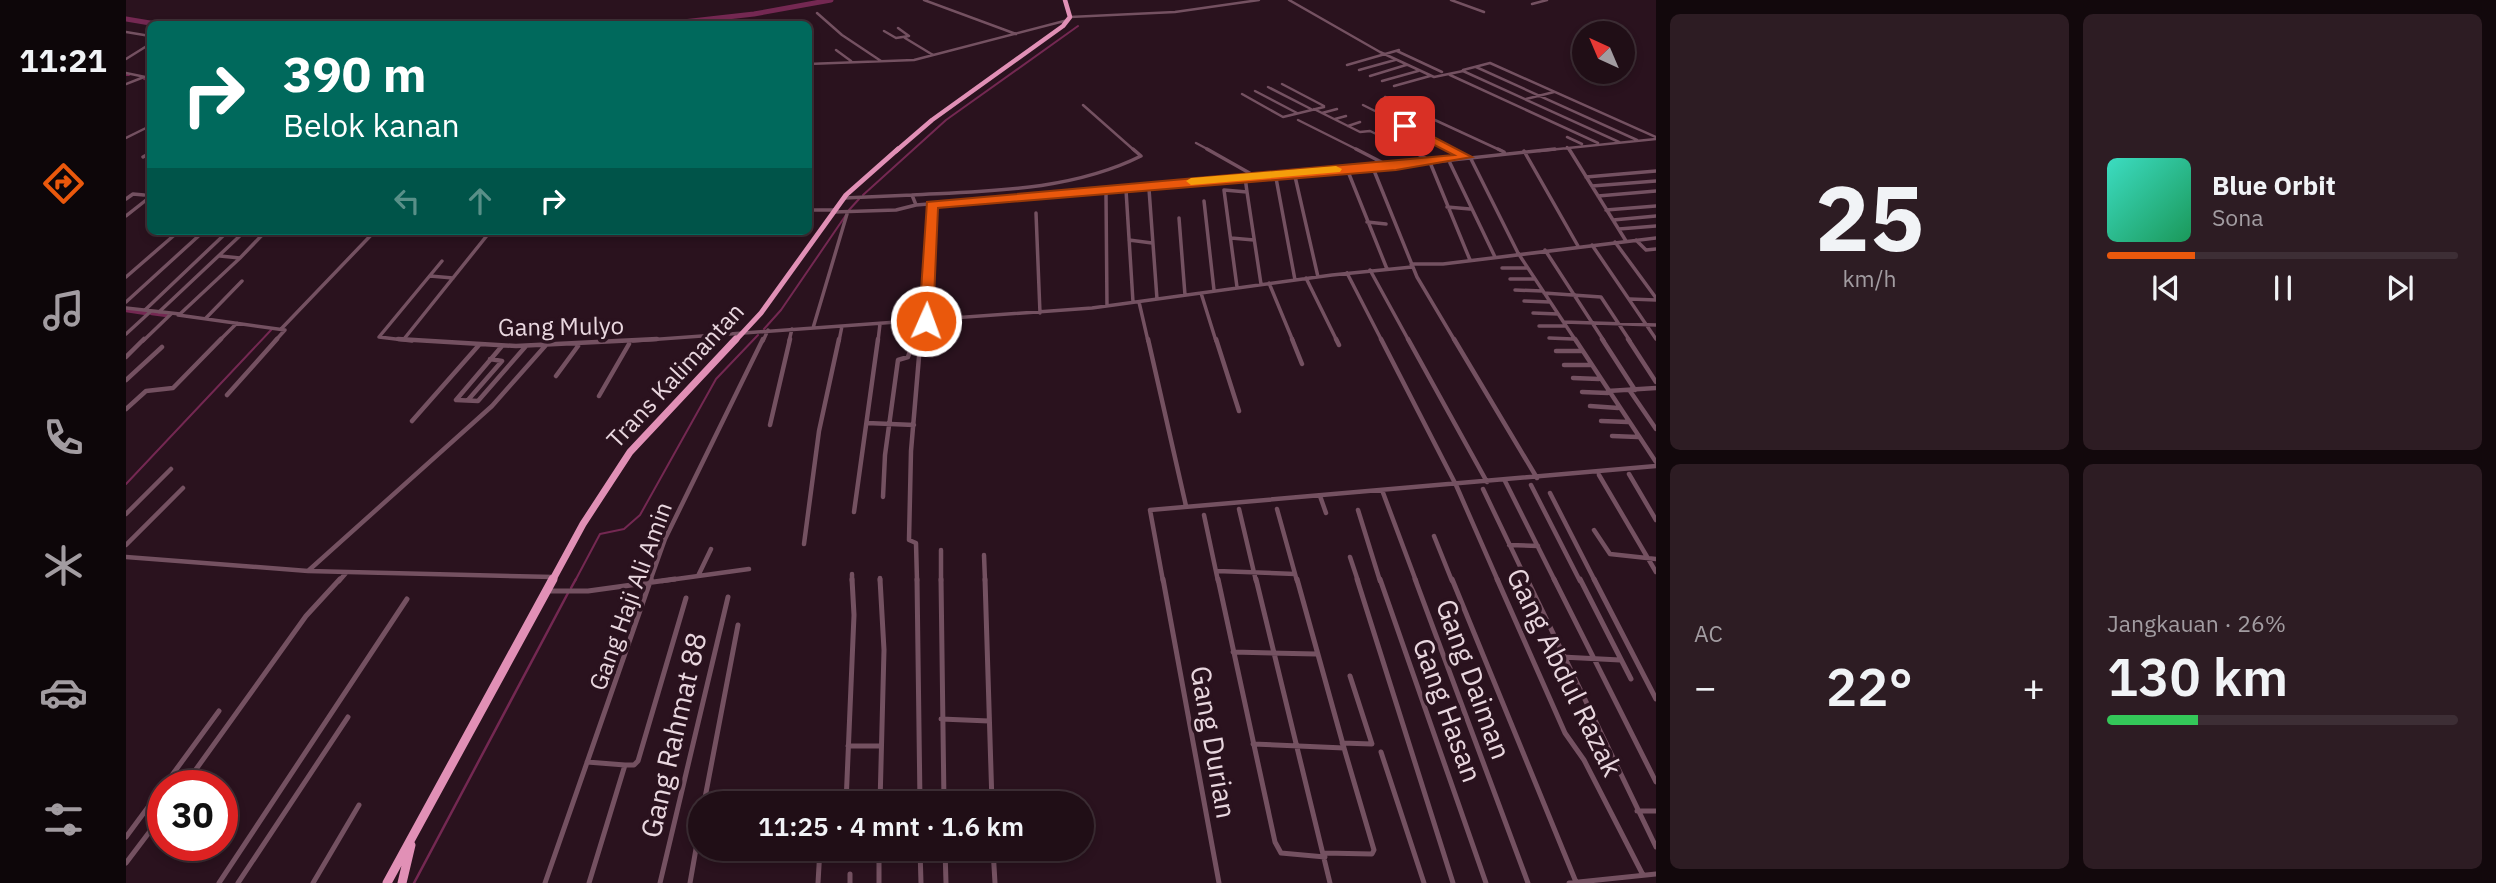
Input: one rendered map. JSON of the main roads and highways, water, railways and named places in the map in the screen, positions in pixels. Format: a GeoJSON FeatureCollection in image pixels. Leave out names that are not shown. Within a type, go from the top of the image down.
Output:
{"type":"FeatureCollection","features":[{"type":"Feature","properties":{"kind":"highway","name":"Trans Kalimantan"},"geometry":{"type":"LineString","coordinates":[[387,883],[547,591],[619,467],[769,302],[843,198],[932,120],[1008,68],[1069,18],[1065,0]]}},
{"type":"Feature","properties":{"kind":"highway","name":"Trans Kalimantan"},"geometry":{"type":"LineString","coordinates":[[402,883],[412,841]]}},
{"type":"Feature","properties":{"kind":"waterway"},"geometry":{"type":"LineString","coordinates":[[692,21],[754,14],[831,0]]}},
{"type":"Feature","properties":{"kind":"waterway"},"geometry":{"type":"LineString","coordinates":[[126,19],[147,22]]}},
{"type":"Feature","properties":{"kind":"waterway"},"geometry":{"type":"LineString","coordinates":[[863,195],[946,120],[1078,26]]}},
{"type":"Feature","properties":{"kind":"waterway"},"geometry":{"type":"LineString","coordinates":[[849,210],[859,199]]}},
{"type":"Feature","properties":{"kind":"waterway"},"geometry":{"type":"LineString","coordinates":[[764,329],[781,310],[846,215]]}},
{"type":"Feature","properties":{"kind":"waterway"},"geometry":{"type":"LineString","coordinates":[[126,310],[146,313]]}},
{"type":"Feature","properties":{"kind":"waterway"},"geometry":{"type":"LineString","coordinates":[[152,313],[167,315]]}},
{"type":"Feature","properties":{"kind":"waterway"},"geometry":{"type":"LineString","coordinates":[[126,484],[272,329]]}},
{"type":"Feature","properties":{"kind":"waterway"},"geometry":{"type":"LineString","coordinates":[[575,581],[600,534],[624,529],[640,515],[716,379],[758,335]]}},
{"type":"Feature","properties":{"kind":"waterway"},"geometry":{"type":"LineString","coordinates":[[571,588],[576,579]]}},
{"type":"Feature","properties":{"kind":"waterway"},"geometry":{"type":"LineString","coordinates":[[414,883],[568,593]]}}]}
